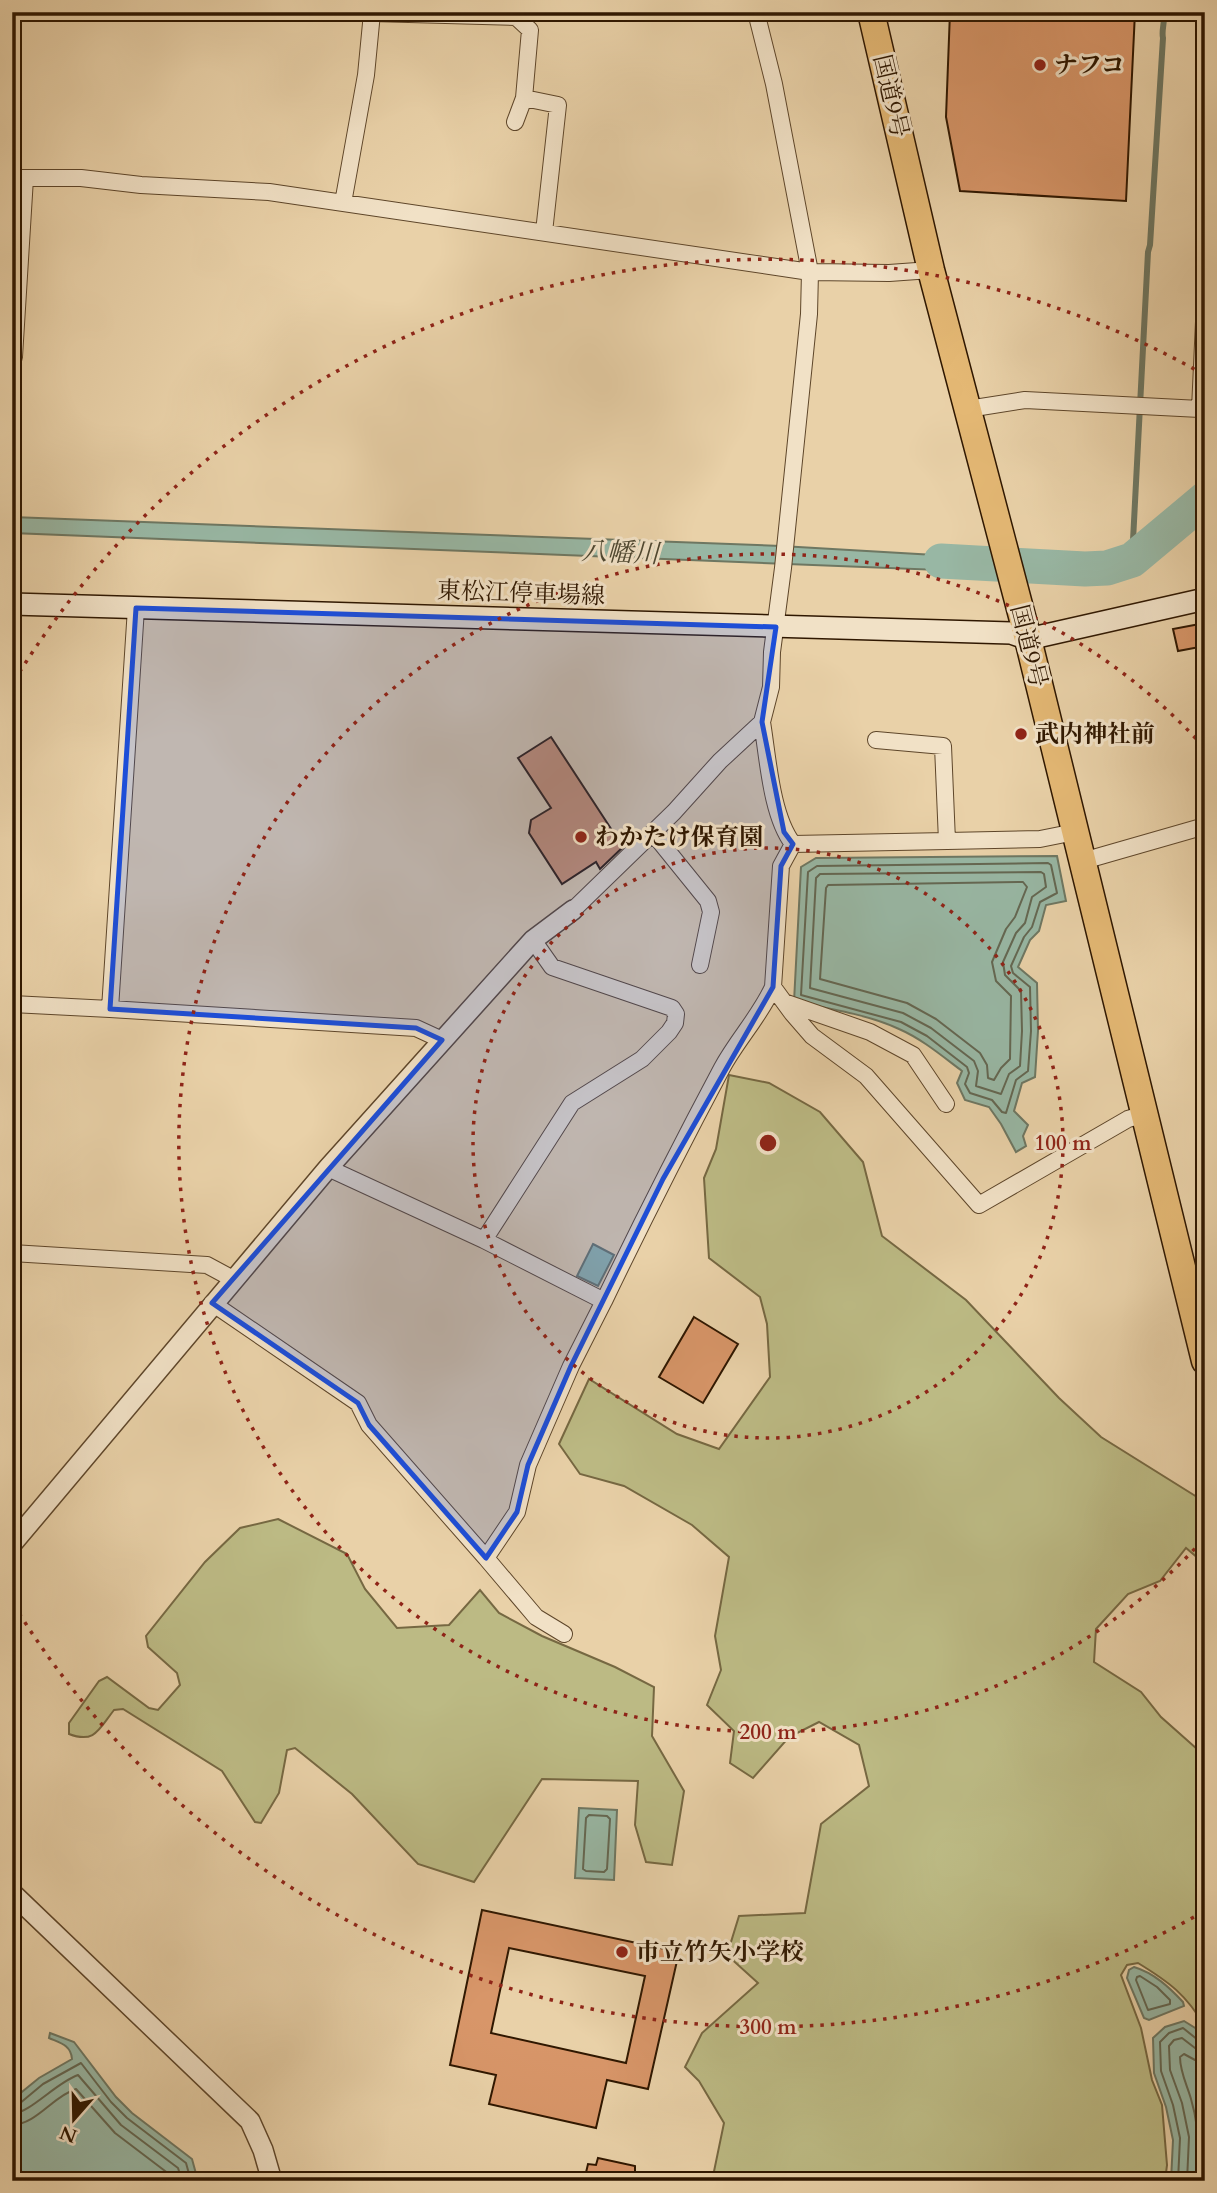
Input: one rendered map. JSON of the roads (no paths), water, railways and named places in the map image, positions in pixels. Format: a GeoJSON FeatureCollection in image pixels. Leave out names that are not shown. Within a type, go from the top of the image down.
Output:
{"type":"FeatureCollection","features":[{"type":"Feature","properties":{"kind":"highway","name":"国道9号"},"geometry":{"type":"LineString","coordinates":[[871,12],[931,270],[1028,639],[1205,1361]]}},
{"type":"Feature","properties":{"kind":"main road"},"geometry":{"type":"LineString","coordinates":[[1028,639],[1205,599]]}},
{"type":"Feature","properties":{"kind":"main road","name":"東松江停車場線"},"geometry":{"type":"LineString","coordinates":[[12,604],[1011,633],[1028,639]]}},
{"type":"Feature","properties":{"kind":"street"},"geometry":{"type":"LineString","coordinates":[[343,203],[366,75],[372,12],[516,17],[530,30],[524,98],[515,122]]}},
{"type":"Feature","properties":{"kind":"street"},"geometry":{"type":"LineString","coordinates":[[756,12],[774,84],[810,272],[809,314],[772,652],[771,687],[762,722],[773,790],[784,832],[793,844]]}},
{"type":"Feature","properties":{"kind":"street"},"geometry":{"type":"LineString","coordinates":[[524,98],[558,105],[544,232]]}},
{"type":"Feature","properties":{"kind":"street"},"geometry":{"type":"LineString","coordinates":[[12,357],[18,178],[81,178],[141,185],[269,192],[810,272],[890,273],[931,270]]}},
{"type":"Feature","properties":{"kind":"street"},"geometry":{"type":"LineString","coordinates":[[968,409],[1025,400],[1200,409],[1205,300]]}},
{"type":"Feature","properties":{"kind":"street"},"geometry":{"type":"LineString","coordinates":[[110,1009],[136,608]]}},
{"type":"Feature","properties":{"kind":"street"},"geometry":{"type":"LineString","coordinates":[[12,1544],[328,1168],[533,940],[573,910],[762,722]]}},
{"type":"Feature","properties":{"kind":"street"},"geometry":{"type":"LineString","coordinates":[[876,740],[943,746],[947,842]]}},
{"type":"Feature","properties":{"kind":"street"},"geometry":{"type":"LineString","coordinates":[[1083,861],[1205,826]]}},
{"type":"Feature","properties":{"kind":"street"},"geometry":{"type":"LineString","coordinates":[[793,844],[1040,839],[1075,832]]}},
{"type":"Feature","properties":{"kind":"street"},"geometry":{"type":"LineString","coordinates":[[653,833],[708,901],[711,912],[700,965]]}},
{"type":"Feature","properties":{"kind":"street"},"geometry":{"type":"LineString","coordinates":[[486,1558],[517,1512],[528,1465],[571,1366],[663,1179],[718,1076],[773,987],[781,866],[793,844]]}},
{"type":"Feature","properties":{"kind":"street"},"geometry":{"type":"LineString","coordinates":[[484,1240],[572,1103],[642,1059],[675,1023],[676,1014],[672,1008],[552,967],[533,940]]}},
{"type":"Feature","properties":{"kind":"street"},"geometry":{"type":"LineString","coordinates":[[773,987],[812,1036],[866,1076],[979,1205],[1128,1119],[1146,1114]]}},
{"type":"Feature","properties":{"kind":"street"},"geometry":{"type":"LineString","coordinates":[[784,1002],[870,1032],[914,1055],[946,1104]]}},
{"type":"Feature","properties":{"kind":"street"},"geometry":{"type":"LineString","coordinates":[[12,1004],[416,1028],[442,1040]]}},
{"type":"Feature","properties":{"kind":"street"},"geometry":{"type":"LineString","coordinates":[[328,1168],[484,1240],[604,1301]]}},
{"type":"Feature","properties":{"kind":"street"},"geometry":{"type":"LineString","coordinates":[[12,1253],[207,1265],[233,1279]]}},
{"type":"Feature","properties":{"kind":"street"},"geometry":{"type":"LineString","coordinates":[[212,1303],[358,1403],[369,1425],[486,1558],[515,1595],[536,1617],[564,1633]]}},
{"type":"Feature","properties":{"kind":"street"},"geometry":{"type":"LineString","coordinates":[[12,1893],[250,2121],[263,2150],[272,2181]]}},
{"type":"Feature","properties":{"kind":"water"},"geometry":{"type":"Polygon","coordinates":[[[12,517],[781,546],[986,558],[990,572],[12,533],[12,517]]]}},
{"type":"Feature","properties":{"kind":"water"},"geometry":{"type":"Polygon","coordinates":[[[1057,856],[1066,901],[1046,905],[1039,931],[1030,940],[1018,967],[1037,983],[1038,1031],[1035,1077],[1022,1083],[1014,1111],[1028,1125],[1023,1136],[1026,1146],[1016,1152],[989,1107],[965,1100],[957,1083],[962,1071],[924,1043],[874,1019],[794,1002],[801,867],[816,858],[1057,856]]]}},
{"type":"Feature","properties":{"kind":"water"},"geometry":{"type":"Polygon","coordinates":[[[593,1244],[614,1255],[598,1286],[577,1276],[593,1244]]]}},
{"type":"Feature","properties":{"kind":"water"},"geometry":{"type":"Polygon","coordinates":[[[579,1808],[617,1810],[614,1880],[575,1878],[579,1808]]]}},
{"type":"Feature","properties":{"kind":"water"},"geometry":{"type":"Polygon","coordinates":[[[1134,1967],[1161,1981],[1184,2006],[1149,2020],[1144,2018],[1127,1978],[1129,1970],[1134,1967]]]}},
{"type":"Feature","properties":{"kind":"water"},"geometry":{"type":"Polygon","coordinates":[[[1184,2021],[1200,2031],[1205,2039],[1205,2181],[1171,2181],[1173,2140],[1166,2107],[1154,2073],[1153,2038],[1165,2027],[1184,2021]]]}},
{"type":"Feature","properties":{"kind":"water"},"geometry":{"type":"Polygon","coordinates":[[[50,2033],[74,2042],[116,2097],[132,2113],[192,2159],[198,2181],[21,2181],[12,2173],[12,2100],[39,2078],[72,2059],[67,2048],[49,2038],[50,2033]]]}},
{"type":"Feature","properties":{"kind":"waterway"},"geometry":{"type":"LineString","coordinates":[[1132,560],[1163,12]]}},
{"type":"Feature","properties":{"kind":"waterway","name":"八幡川"},"geometry":{"type":"LineString","coordinates":[[941,561],[1107,568],[1132,560],[1205,499]]}},
{"type":"Feature","properties":{"kind":"place","name":"ナフコ"},"geometry":{"type":"Point","coordinates":[1040,65]}},
{"type":"Feature","properties":{"kind":"place","name":"武内神社前"},"geometry":{"type":"Point","coordinates":[1021,734]}},
{"type":"Feature","properties":{"kind":"place","name":"わかたけ保育園"},"geometry":{"type":"Point","coordinates":[581,837]}},
{"type":"Feature","properties":{"kind":"place","name":"市立竹矢小学校"},"geometry":{"type":"Point","coordinates":[622,1952]}}]}
